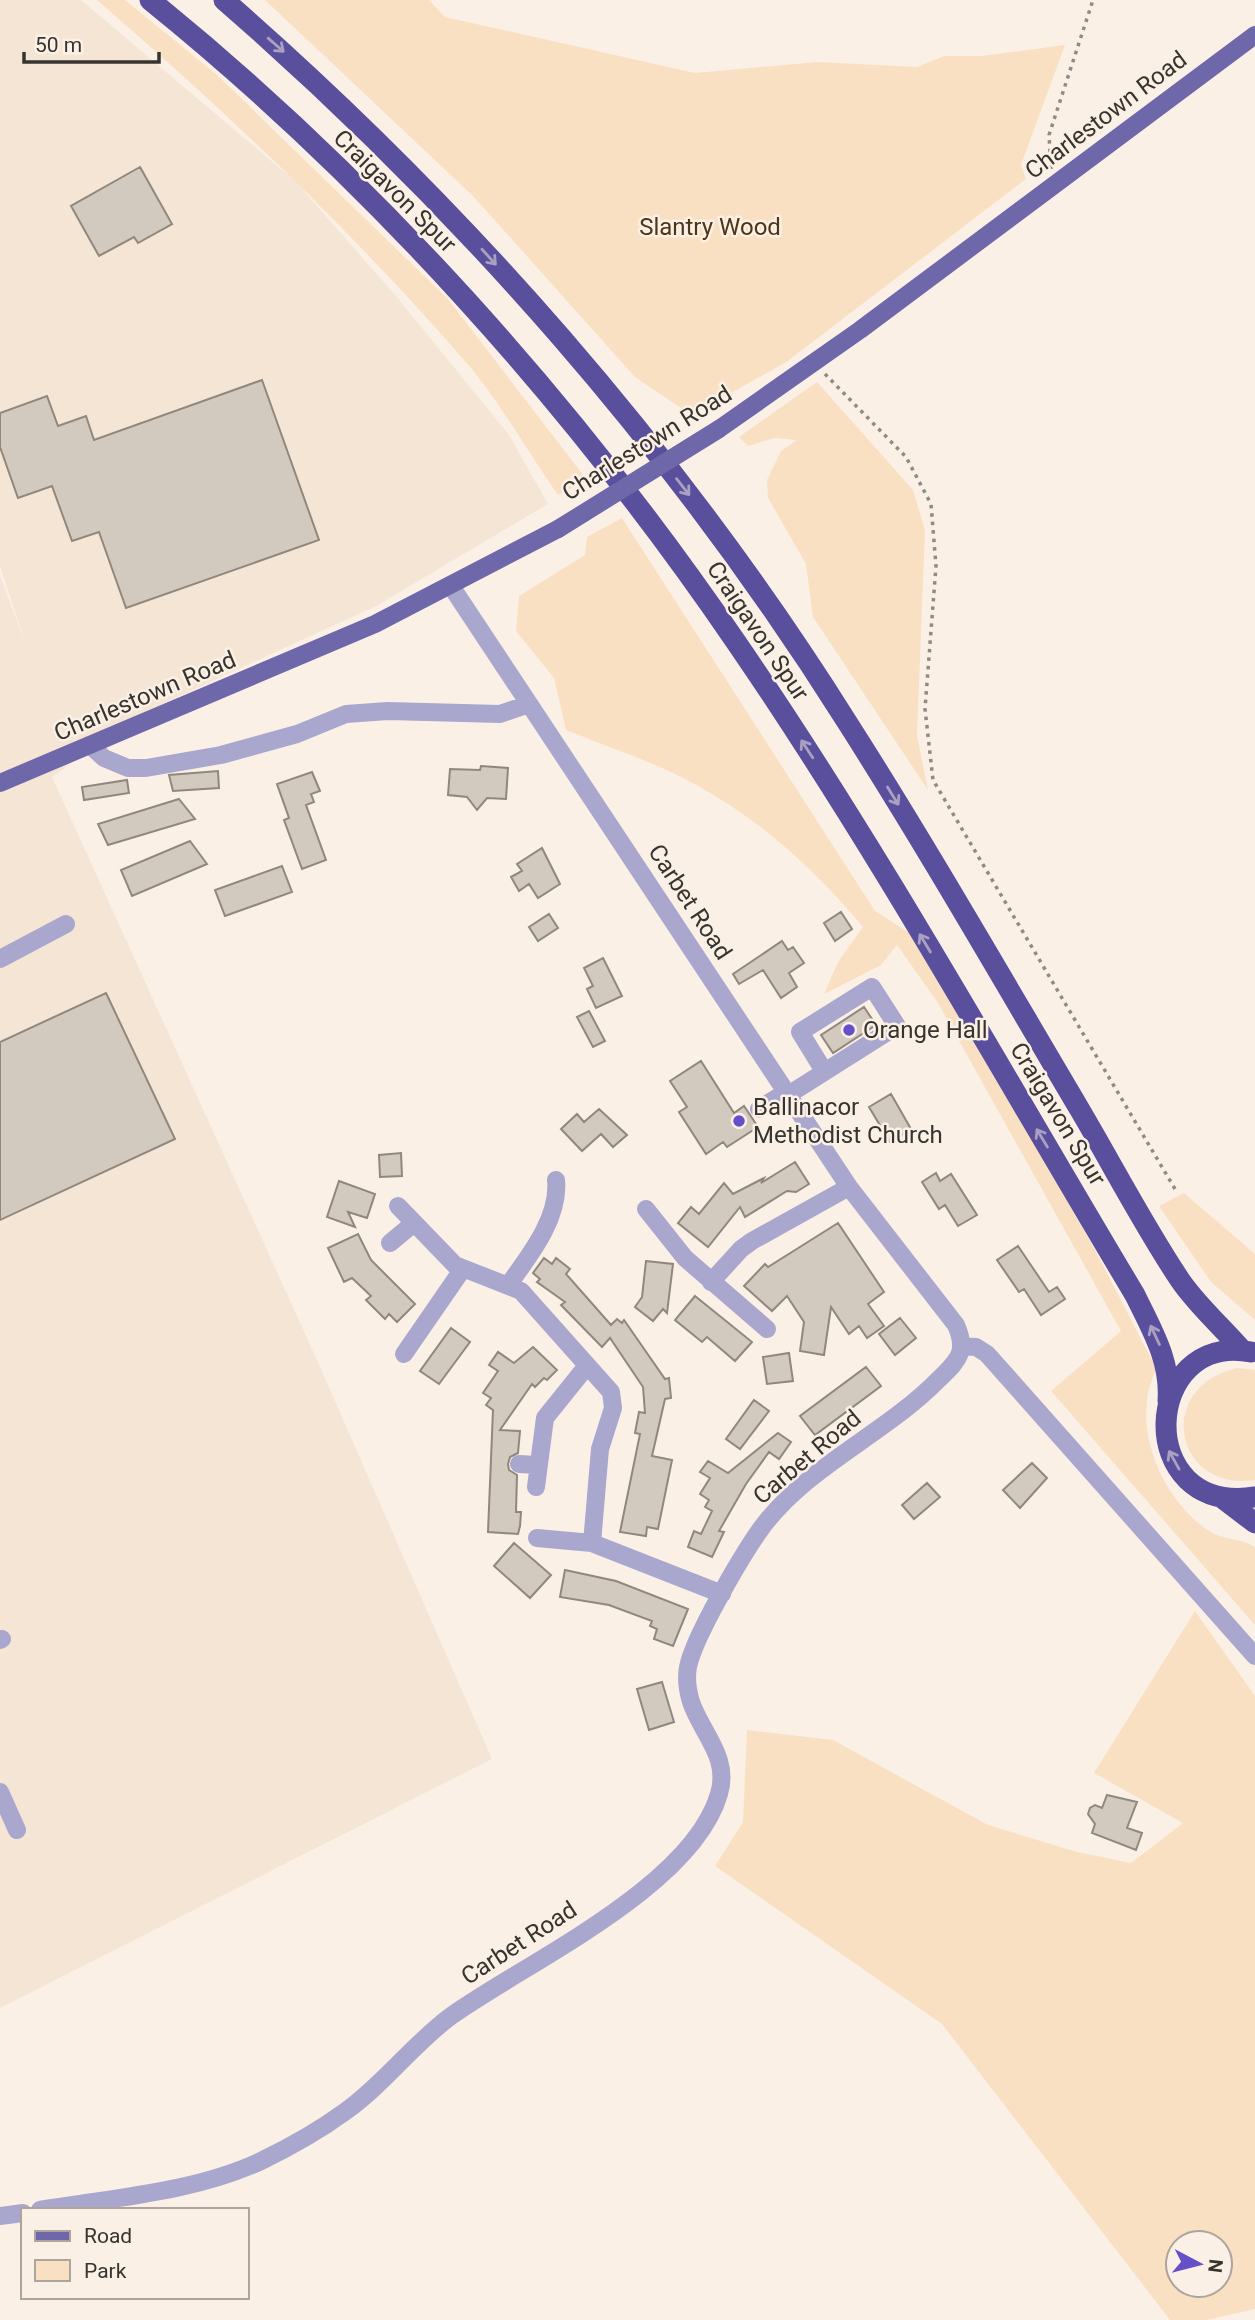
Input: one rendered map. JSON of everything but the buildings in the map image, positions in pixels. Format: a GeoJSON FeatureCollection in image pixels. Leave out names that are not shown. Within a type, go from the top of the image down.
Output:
{"type":"FeatureCollection","features":[{"type":"Feature","properties":{"kind":"highway","name":"Craigavon Spur"},"geometry":{"type":"LineString","coordinates":[[150,0],[239,77],[407,236],[535,379],[671,550],[813,759],[1135,1294],[1169,1376],[1164,1421],[1166,1443],[1172,1459],[1190,1481],[1221,1497],[1255,1523]]}},
{"type":"Feature","properties":{"kind":"highway","name":"Craigavon Spur"},"geometry":{"type":"LineString","coordinates":[[224,0],[313,79],[472,239],[553,327],[701,509],[846,719],[970,921],[1182,1283],[1248,1351]]}},
{"type":"Feature","properties":{"kind":"highway"},"geometry":{"type":"LineString","coordinates":[[1168,1401],[1178,1380],[1195,1364],[1220,1352],[1248,1351]]}},
{"type":"Feature","properties":{"kind":"highway"},"geometry":{"type":"LineString","coordinates":[[1221,1497],[1255,1497]]}},
{"type":"Feature","properties":{"kind":"main road","name":"Charlestown Road"},"geometry":{"type":"LineString","coordinates":[[0,783],[375,624],[558,529],[719,429],[814,362],[1255,35]]}},
{"type":"Feature","properties":{"kind":"street","name":"Carbet Road"},"geometry":{"type":"LineString","coordinates":[[53,2208],[174,2189],[258,2162],[347,2110],[449,2018],[648,1888],[684,1850],[711,1811],[719,1793],[720,1762],[716,1746],[697,1715],[688,1685],[688,1668],[722,1594],[760,1529],[776,1511],[816,1476],[914,1404],[956,1361],[961,1346],[956,1325],[849,1187],[451,586]]}},
{"type":"Feature","properties":{"kind":"street"},"geometry":{"type":"LineString","coordinates":[[91,746],[104,758],[128,768],[146,768],[221,755],[297,734],[346,714],[388,711],[500,714],[529,704]]}},
{"type":"Feature","properties":{"kind":"street"},"geometry":{"type":"LineString","coordinates":[[0,959],[66,924]]}},
{"type":"Feature","properties":{"kind":"street"},"geometry":{"type":"LineString","coordinates":[[759,1109],[824,1071],[897,1026],[872,987],[800,1032],[824,1071]]}},
{"type":"Feature","properties":{"kind":"street"},"geometry":{"type":"LineString","coordinates":[[509,1284],[531,1254],[545,1226],[556,1197],[556,1180]]}},
{"type":"Feature","properties":{"kind":"street"},"geometry":{"type":"LineString","coordinates":[[711,1282],[752,1241],[849,1187]]}},
{"type":"Feature","properties":{"kind":"street"},"geometry":{"type":"LineString","coordinates":[[398,1206],[463,1270],[509,1284],[521,1291],[611,1392],[614,1400],[600,1449],[592,1543]]}},
{"type":"Feature","properties":{"kind":"street"},"geometry":{"type":"LineString","coordinates":[[646,1209],[685,1258],[767,1329]]}},
{"type":"Feature","properties":{"kind":"street"},"geometry":{"type":"LineString","coordinates":[[390,1243],[414,1223]]}},
{"type":"Feature","properties":{"kind":"street"},"geometry":{"type":"LineString","coordinates":[[404,1354],[463,1270]]}},
{"type":"Feature","properties":{"kind":"street"},"geometry":{"type":"LineString","coordinates":[[961,1346],[976,1347],[987,1354],[1255,1656]]}},
{"type":"Feature","properties":{"kind":"street"},"geometry":{"type":"LineString","coordinates":[[536,1487],[545,1418],[586,1367]]}},
{"type":"Feature","properties":{"kind":"street"},"geometry":{"type":"LineString","coordinates":[[519,1464],[538,1465]]}},
{"type":"Feature","properties":{"kind":"street"},"geometry":{"type":"LineString","coordinates":[[537,1538],[592,1543],[722,1594]]}},
{"type":"Feature","properties":{"kind":"street"},"geometry":{"type":"LineString","coordinates":[[0,1792],[17,1830]]}},
{"type":"Feature","properties":{"kind":"street"},"geometry":{"type":"LineString","coordinates":[[0,2216],[21,2213]]}},
{"type":"Feature","properties":{"kind":"path"},"geometry":{"type":"LineString","coordinates":[[1059,181],[1049,164],[1049,135],[1093,0]]}},
{"type":"Feature","properties":{"kind":"path"},"geometry":{"type":"LineString","coordinates":[[814,362],[906,457],[931,504],[936,566],[926,709],[933,780],[1175,1189]]}},
{"type":"Feature","properties":{"kind":"shaded area"},"geometry":{"type":"Polygon","coordinates":[[[0,0],[81,0],[295,181],[396,296],[509,435],[548,504],[376,606],[66,748],[72,763],[52,777],[317,1360],[492,1759],[0,2008],[0,576],[25,642],[0,566],[0,0]]]}},
{"type":"Feature","properties":{"kind":"green space"},"geometry":{"type":"Polygon","coordinates":[[[97,0],[125,0],[217,75],[448,299],[587,480],[558,495],[483,383],[428,319],[291,177],[97,0]]]}},
{"type":"Feature","properties":{"kind":"green space","name":"Slantry Wood"},"geometry":{"type":"Polygon","coordinates":[[[265,0],[429,0],[445,17],[695,73],[817,62],[917,67],[944,56],[981,56],[1065,45],[1021,165],[1026,179],[785,363],[691,415],[635,377],[473,196],[265,0]]]}},
{"type":"Feature","properties":{"kind":"green space"},"geometry":{"type":"Polygon","coordinates":[[[817,382],[913,490],[925,530],[917,735],[928,790],[813,617],[806,564],[768,498],[767,480],[781,451],[797,440],[774,438],[748,446],[739,437],[817,382]]]}},
{"type":"Feature","properties":{"kind":"green space"},"geometry":{"type":"Polygon","coordinates":[[[622,518],[875,911],[908,932],[966,1022],[1096,1252],[1156,1368],[1148,1396],[1146,1419],[1153,1456],[1170,1491],[1195,1520],[1209,1531],[1255,1547],[1255,1625],[1051,1391],[1121,1331],[938,1003],[897,945],[881,965],[824,994],[838,962],[863,927],[822,882],[777,840],[702,788],[648,762],[566,730],[554,678],[516,631],[519,596],[585,555],[587,537],[622,518]]]}},
{"type":"Feature","properties":{"kind":"green space"},"geometry":{"type":"Polygon","coordinates":[[[1184,1193],[1255,1254],[1255,1320],[1211,1282],[1159,1206],[1184,1193]]]}},
{"type":"Feature","properties":{"kind":"green space"},"geometry":{"type":"Polygon","coordinates":[[[1237,1368],[1255,1370],[1255,1480],[1228,1479],[1206,1470],[1192,1455],[1184,1436],[1185,1415],[1193,1395],[1211,1379],[1237,1368]]]}},
{"type":"Feature","properties":{"kind":"green space"},"geometry":{"type":"Polygon","coordinates":[[[1195,1611],[1255,1696],[1255,2309],[1206,2320],[1170,2320],[942,2024],[715,1866],[743,1822],[747,1730],[833,1740],[988,1825],[1077,1852],[1131,1863],[1183,1823],[1094,1773],[1195,1611]]]}},
{"type":"Feature","properties":{"kind":"place","name":"Orange Hall"},"geometry":{"type":"Point","coordinates":[849,1030]}},
{"type":"Feature","properties":{"kind":"place","name":"Ballinacor Methodist Church"},"geometry":{"type":"Point","coordinates":[739,1121]}}]}
